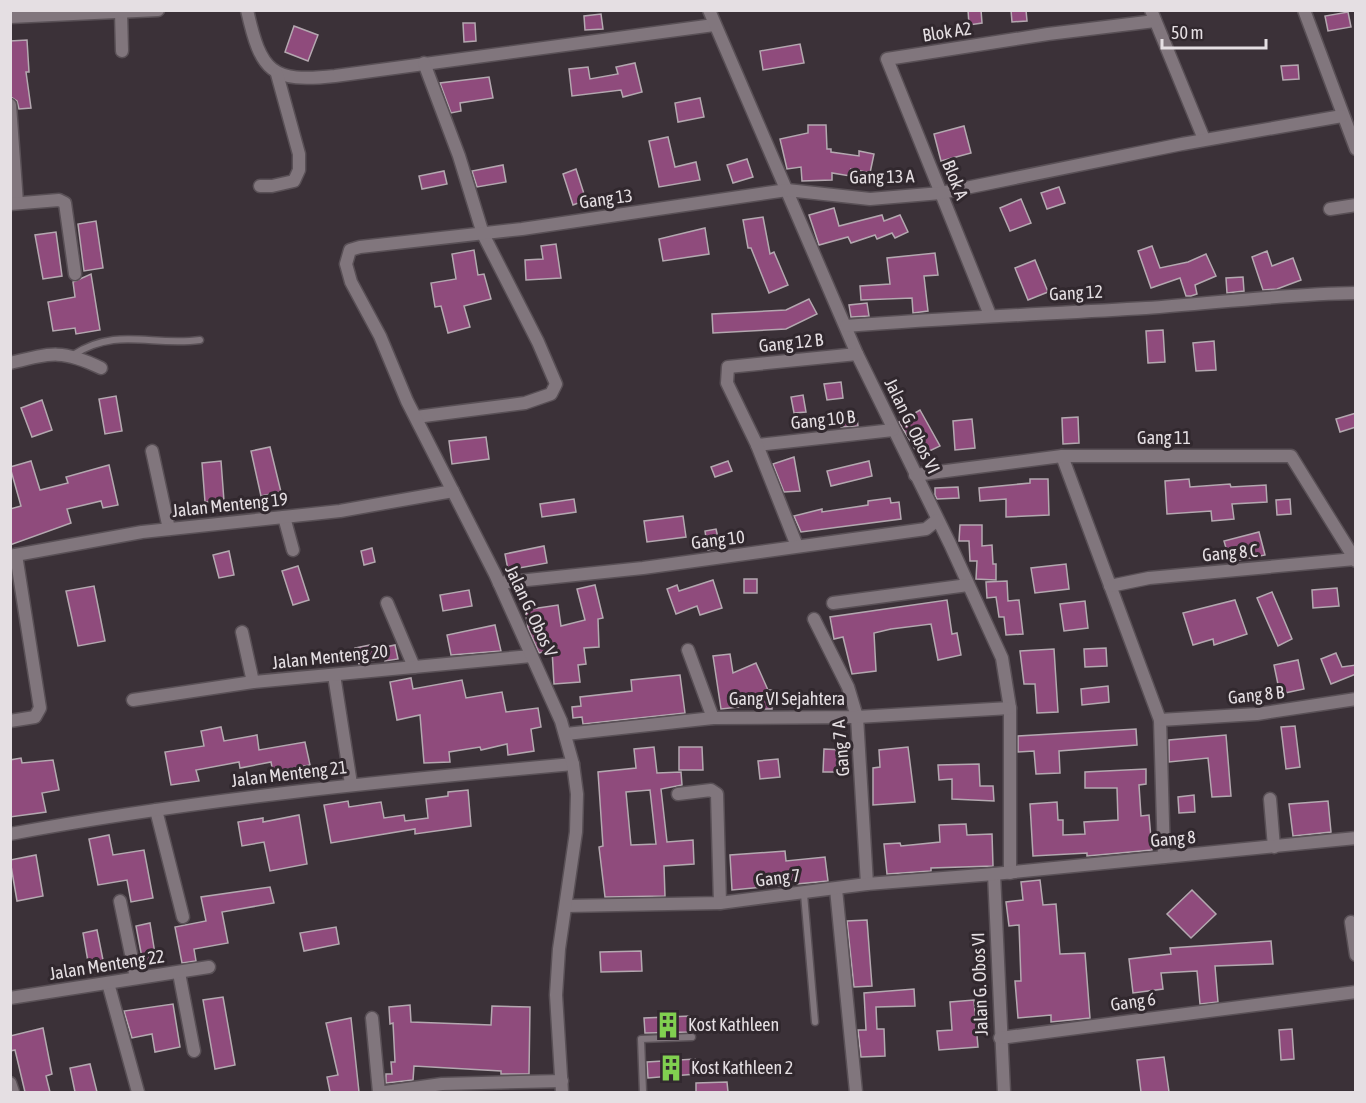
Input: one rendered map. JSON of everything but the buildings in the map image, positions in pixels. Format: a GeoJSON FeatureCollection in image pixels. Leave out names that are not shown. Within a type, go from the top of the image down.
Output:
{"type":"FeatureCollection","features":[{"type":"Feature","properties":{"kind":"street"},"geometry":{"type":"LineString","coordinates":[[10,16],[158,10]]}},
{"type":"Feature","properties":{"kind":"street"},"geometry":{"type":"LineString","coordinates":[[247,10],[264,59],[277,74],[299,154],[299,170],[294,181],[287,184],[260,186]]}},
{"type":"Feature","properties":{"kind":"street","name":"Jalan G. Obos VI"},"geometry":{"type":"LineString","coordinates":[[709,10],[857,354],[1002,658],[1010,708],[1010,873]]}},
{"type":"Feature","properties":{"kind":"street"},"geometry":{"type":"LineString","coordinates":[[1304,10],[1356,149]]}},
{"type":"Feature","properties":{"kind":"street"},"geometry":{"type":"LineString","coordinates":[[121,12],[122,51]]}},
{"type":"Feature","properties":{"kind":"street"},"geometry":{"type":"LineString","coordinates":[[1153,16],[1204,139]]}},
{"type":"Feature","properties":{"kind":"street","name":"Blok A2"},"geometry":{"type":"LineString","coordinates":[[887,59],[1153,16]]}},
{"type":"Feature","properties":{"kind":"street"},"geometry":{"type":"LineString","coordinates":[[277,74],[322,77],[714,25]]}},
{"type":"Feature","properties":{"kind":"street","name":"Blok A"},"geometry":{"type":"LineString","coordinates":[[887,59],[990,315]]}},
{"type":"Feature","properties":{"kind":"street"},"geometry":{"type":"LineString","coordinates":[[416,417],[525,403],[546,396],[556,387],[538,342],[483,234],[459,156],[424,63]]}},
{"type":"Feature","properties":{"kind":"street"},"geometry":{"type":"LineString","coordinates":[[10,105],[14,203],[59,200],[65,203],[75,274]]}},
{"type":"Feature","properties":{"kind":"street","name":"Gang 13 A"},"geometry":{"type":"LineString","coordinates":[[787,190],[870,199],[941,193],[1204,139],[1342,116]]}},
{"type":"Feature","properties":{"kind":"street","name":"Gang 13"},"geometry":{"type":"LineString","coordinates":[[429,238],[483,234],[787,190]]}},
{"type":"Feature","properties":{"kind":"street"},"geometry":{"type":"LineString","coordinates":[[1330,209],[1356,205]]}},
{"type":"Feature","properties":{"kind":"street","name":"Jalan G. Obos V"},"geometry":{"type":"LineString","coordinates":[[429,238],[354,248],[347,257],[346,264],[351,282],[380,336],[416,417],[499,583],[566,734],[577,794],[576,832],[559,949],[556,995],[562,1087]]}},
{"type":"Feature","properties":{"kind":"street","name":"Gang 12"},"geometry":{"type":"LineString","coordinates":[[846,326],[990,315],[1148,308],[1308,293],[1356,293]]}},
{"type":"Feature","properties":{"kind":"street"},"geometry":{"type":"LineString","coordinates":[[10,363],[51,353],[72,356],[102,368]]}},
{"type":"Feature","properties":{"kind":"street","name":"Gang 12 B"},"geometry":{"type":"LineString","coordinates":[[757,445],[727,383],[728,367],[857,354]]}},
{"type":"Feature","properties":{"kind":"street","name":"Gang 10 B"},"geometry":{"type":"LineString","coordinates":[[757,445],[892,430]]}},
{"type":"Feature","properties":{"kind":"street"},"geometry":{"type":"LineString","coordinates":[[757,445],[797,546]]}},
{"type":"Feature","properties":{"kind":"street"},"geometry":{"type":"LineString","coordinates":[[152,451],[169,529]]}},
{"type":"Feature","properties":{"kind":"street"},"geometry":{"type":"LineString","coordinates":[[1062,456],[1160,720],[1164,857]]}},
{"type":"Feature","properties":{"kind":"street","name":"Gang 11"},"geometry":{"type":"LineString","coordinates":[[915,474],[1062,456],[1291,456],[1355,560]]}},
{"type":"Feature","properties":{"kind":"street","name":"Jalan Menteng 19"},"geometry":{"type":"LineString","coordinates":[[13,555],[169,529],[285,517],[453,491]]}},
{"type":"Feature","properties":{"kind":"street"},"geometry":{"type":"LineString","coordinates":[[285,517],[294,550]]}},
{"type":"Feature","properties":{"kind":"street","name":"Gang 10"},"geometry":{"type":"LineString","coordinates":[[499,583],[643,568],[926,529],[938,520]]}},
{"type":"Feature","properties":{"kind":"street"},"geometry":{"type":"LineString","coordinates":[[10,722],[35,717],[40,708],[13,555]]}},
{"type":"Feature","properties":{"kind":"street","name":"Gang 8 C"},"geometry":{"type":"LineString","coordinates":[[1110,586],[1149,578],[1355,560]]}},
{"type":"Feature","properties":{"kind":"street"},"geometry":{"type":"LineString","coordinates":[[833,603],[968,585]]}},
{"type":"Feature","properties":{"kind":"street"},"geometry":{"type":"LineString","coordinates":[[387,603],[414,667]]}},
{"type":"Feature","properties":{"kind":"street","name":"Gang 7 A"},"geometry":{"type":"LineString","coordinates":[[814,619],[848,687],[857,717],[867,884]]}},
{"type":"Feature","properties":{"kind":"street"},"geometry":{"type":"LineString","coordinates":[[242,632],[253,682]]}},
{"type":"Feature","properties":{"kind":"street"},"geometry":{"type":"LineString","coordinates":[[688,650],[713,718]]}},
{"type":"Feature","properties":{"kind":"street","name":"Jalan Menteng 20"},"geometry":{"type":"LineString","coordinates":[[133,700],[253,682],[531,656]]}},
{"type":"Feature","properties":{"kind":"street"},"geometry":{"type":"LineString","coordinates":[[334,675],[351,784]]}},
{"type":"Feature","properties":{"kind":"street","name":"Gang 8 B"},"geometry":{"type":"LineString","coordinates":[[1160,720],[1257,714],[1356,699]]}},
{"type":"Feature","properties":{"kind":"street","name":"Gang VI Sejahtera"},"geometry":{"type":"LineString","coordinates":[[566,734],[713,718],[857,717],[1010,708]]}},
{"type":"Feature","properties":{"kind":"street","name":"Jalan Menteng 21"},"geometry":{"type":"LineString","coordinates":[[10,834],[156,810],[351,784],[573,764]]}},
{"type":"Feature","properties":{"kind":"street"},"geometry":{"type":"LineString","coordinates":[[678,794],[707,790],[717,794],[720,903]]}},
{"type":"Feature","properties":{"kind":"street"},"geometry":{"type":"LineString","coordinates":[[1270,799],[1274,848]]}},
{"type":"Feature","properties":{"kind":"street"},"geometry":{"type":"LineString","coordinates":[[156,810],[183,917]]}},
{"type":"Feature","properties":{"kind":"street","name":"Gang 8"},"geometry":{"type":"LineString","coordinates":[[994,874],[1274,848],[1356,838]]}},
{"type":"Feature","properties":{"kind":"street","name":"Jalan G. Obos VI"},"geometry":{"type":"LineString","coordinates":[[994,874],[1004,1092]]}},
{"type":"Feature","properties":{"kind":"street","name":"Gang 7"},"geometry":{"type":"LineString","coordinates":[[566,906],[720,903],[804,894],[867,884],[994,874]]}},
{"type":"Feature","properties":{"kind":"street"},"geometry":{"type":"LineString","coordinates":[[836,889],[856,1092]]}},
{"type":"Feature","properties":{"kind":"street"},"geometry":{"type":"LineString","coordinates":[[120,901],[136,978]]}},
{"type":"Feature","properties":{"kind":"street"},"geometry":{"type":"LineString","coordinates":[[1351,922],[1356,955]]}},
{"type":"Feature","properties":{"kind":"street","name":"Jalan Menteng 22"},"geometry":{"type":"LineString","coordinates":[[10,998],[209,968]]}},
{"type":"Feature","properties":{"kind":"street"},"geometry":{"type":"LineString","coordinates":[[179,973],[194,1051]]}},
{"type":"Feature","properties":{"kind":"street"},"geometry":{"type":"LineString","coordinates":[[108,983],[138,1092]]}},
{"type":"Feature","properties":{"kind":"street","name":"Gang 6"},"geometry":{"type":"LineString","coordinates":[[1000,1038],[1271,1001],[1356,992]]}},
{"type":"Feature","properties":{"kind":"street"},"geometry":{"type":"LineString","coordinates":[[372,1018],[378,1092]]}},
{"type":"Feature","properties":{"kind":"street"},"geometry":{"type":"LineString","coordinates":[[10,1083],[13,1092]]}},
{"type":"Feature","properties":{"kind":"street"},"geometry":{"type":"LineString","coordinates":[[385,1092],[488,1087],[562,1087]]}},
{"type":"Feature","properties":{"kind":"lane"},"geometry":{"type":"LineString","coordinates":[[72,356],[99,341],[148,338],[185,342],[200,340]]}},
{"type":"Feature","properties":{"kind":"lane"},"geometry":{"type":"LineString","coordinates":[[804,894],[815,1022]]}},
{"type":"Feature","properties":{"kind":"lane"},"geometry":{"type":"LineString","coordinates":[[643,1092],[641,1039],[692,1037]]}},
{"type":"Feature","properties":{"kind":"place","name":"Kost Kathleen"},"geometry":{"type":"Point","coordinates":[668,1025]}},
{"type":"Feature","properties":{"kind":"place","name":"Kost Kathleen 2"},"geometry":{"type":"Point","coordinates":[671,1068]}}]}
